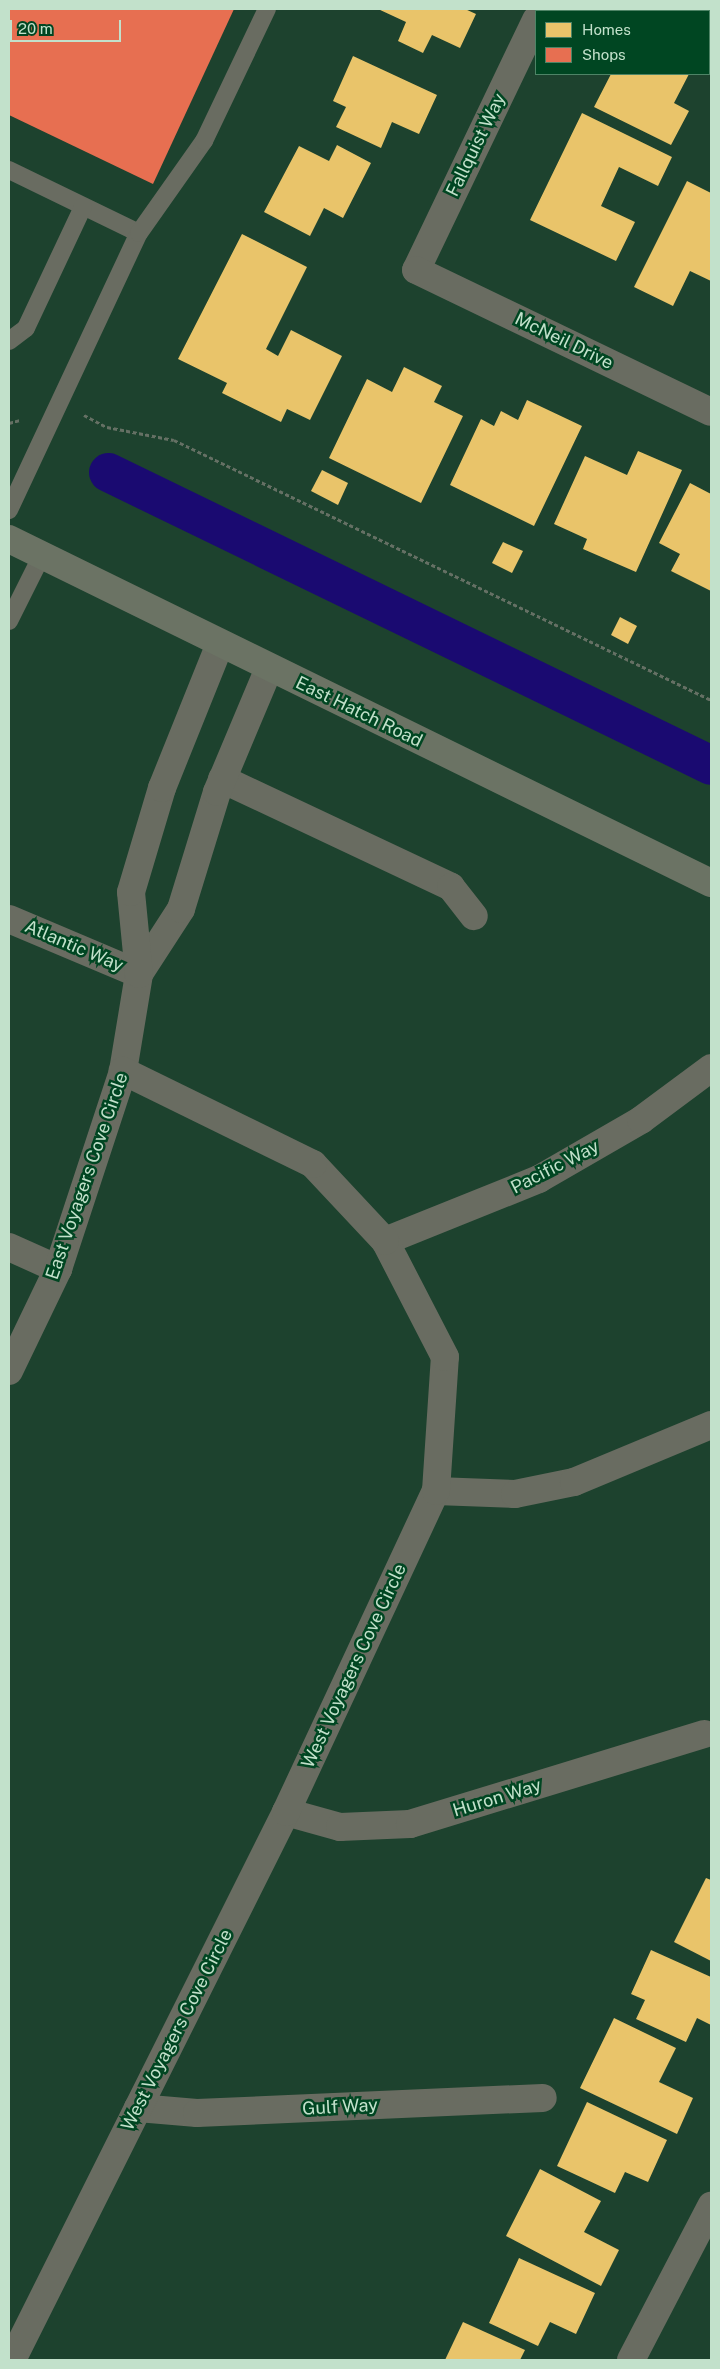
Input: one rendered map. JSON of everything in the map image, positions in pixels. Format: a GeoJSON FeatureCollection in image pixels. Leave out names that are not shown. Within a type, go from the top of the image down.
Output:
{"type":"FeatureCollection","features":[{"type":"Feature","properties":{"kind":"main road","name":"East Hatch Road"},"geometry":{"type":"LineString","coordinates":[[9,539],[711,883]]}},
{"type":"Feature","properties":{"kind":"street","name":"Fallquist Way"},"geometry":{"type":"LineString","coordinates":[[416,270],[535,22]]}},
{"type":"Feature","properties":{"kind":"street","name":"McNeil Drive"},"geometry":{"type":"LineString","coordinates":[[416,270],[711,412]]}},
{"type":"Feature","properties":{"kind":"street","name":"East Voyagers Cove Circle"},"geometry":{"type":"LineString","coordinates":[[9,1371],[58,1269],[123,1071],[139,974],[132,892],[162,788],[220,644]]}},
{"type":"Feature","properties":{"kind":"street","name":"East Voyagers Cove Circle"},"geometry":{"type":"LineString","coordinates":[[139,974],[181,909],[222,779],[269,668]]}},
{"type":"Feature","properties":{"kind":"street"},"geometry":{"type":"LineString","coordinates":[[222,779],[451,887],[474,916]]}},
{"type":"Feature","properties":{"kind":"street","name":"Atlantic Way"},"geometry":{"type":"LineString","coordinates":[[9,919],[139,974]]}},
{"type":"Feature","properties":{"kind":"street","name":"Pacific Way"},"geometry":{"type":"LineString","coordinates":[[386,1241],[539,1179],[641,1120],[711,1068]]}},
{"type":"Feature","properties":{"kind":"street","name":"West Voyagers Cove Circle"},"geometry":{"type":"LineString","coordinates":[[12,2360],[286,1812],[436,1490],[445,1357],[386,1241],[313,1164],[123,1071]]}},
{"type":"Feature","properties":{"kind":"street"},"geometry":{"type":"LineString","coordinates":[[9,1247],[58,1269]]}},
{"type":"Feature","properties":{"kind":"street"},"geometry":{"type":"LineString","coordinates":[[436,1490],[515,1494],[574,1482],[711,1425]]}},
{"type":"Feature","properties":{"kind":"street","name":"Huron Way"},"geometry":{"type":"LineString","coordinates":[[286,1812],[340,1827],[410,1824],[705,1734]]}},
{"type":"Feature","properties":{"kind":"street","name":"Gulf Way"},"geometry":{"type":"LineString","coordinates":[[138,2108],[197,2113],[542,2098]]}},
{"type":"Feature","properties":{"kind":"street"},"geometry":{"type":"LineString","coordinates":[[631,2360],[711,2206]]}},
{"type":"Feature","properties":{"kind":"lane"},"geometry":{"type":"LineString","coordinates":[[9,510],[139,233],[204,141],[267,9]]}},
{"type":"Feature","properties":{"kind":"lane"},"geometry":{"type":"LineString","coordinates":[[9,170],[139,233]]}},
{"type":"Feature","properties":{"kind":"lane"},"geometry":{"type":"LineString","coordinates":[[9,341],[26,328],[83,207]]}},
{"type":"Feature","properties":{"kind":"lane"},"geometry":{"type":"LineString","coordinates":[[9,621],[42,555]]}},
{"type":"Feature","properties":{"kind":"path"},"geometry":{"type":"LineString","coordinates":[[9,423],[72,409],[107,427],[174,440],[711,700]]}},
{"type":"Feature","properties":{"kind":"building: Homes"},"geometry":{"type":"Polygon","coordinates":[[[378,9],[465,9],[476,14],[460,48],[432,35],[423,53],[398,41],[406,22],[378,9]]]}},
{"type":"Feature","properties":{"kind":"building: Homes"},"geometry":{"type":"Polygon","coordinates":[[[692,9],[694,10],[644,10],[692,9]]]}},
{"type":"Feature","properties":{"kind":"building: Homes"},"geometry":{"type":"Polygon","coordinates":[[[353,56],[437,95],[419,134],[392,122],[381,148],[336,127],[346,107],[333,101],[353,56]]]}},
{"type":"Feature","properties":{"kind":"building: Homes"},"geometry":{"type":"Polygon","coordinates":[[[610,75],[688,75],[674,103],[689,111],[671,145],[594,107],[610,75]]]}},
{"type":"Feature","properties":{"kind":"building: Homes"},"geometry":{"type":"Polygon","coordinates":[[[582,113],[672,157],[658,186],[619,167],[601,206],[635,222],[616,261],[530,220],[582,113]]]}},
{"type":"Feature","properties":{"kind":"building: Homes"},"geometry":{"type":"Polygon","coordinates":[[[337,145],[371,163],[343,218],[324,208],[310,236],[264,212],[299,146],[329,161],[337,145]]]}},
{"type":"Feature","properties":{"kind":"building: Homes"},"geometry":{"type":"Polygon","coordinates":[[[687,181],[711,193],[711,281],[690,271],[673,306],[634,287],[687,181]]]}},
{"type":"Feature","properties":{"kind":"building: Homes"},"geometry":{"type":"Polygon","coordinates":[[[242,234],[307,267],[266,349],[278,356],[291,330],[342,356],[310,420],[287,409],[281,422],[222,393],[227,383],[178,359],[242,234]]]}},
{"type":"Feature","properties":{"kind":"building: Homes"},"geometry":{"type":"Polygon","coordinates":[[[404,367],[442,386],[434,402],[463,416],[421,503],[329,458],[367,379],[392,392],[404,367]]]}},
{"type":"Feature","properties":{"kind":"building: Homes"},"geometry":{"type":"Polygon","coordinates":[[[527,400],[582,426],[534,526],[450,485],[481,419],[494,426],[501,411],[518,420],[527,400]]]}},
{"type":"Feature","properties":{"kind":"building: Homes"},"geometry":{"type":"Polygon","coordinates":[[[638,451],[682,470],[636,572],[583,549],[587,539],[554,524],[585,456],[627,475],[638,451]]]}},
{"type":"Feature","properties":{"kind":"building: Homes"},"geometry":{"type":"Polygon","coordinates":[[[322,470],[348,483],[338,505],[311,491],[322,470]]]}},
{"type":"Feature","properties":{"kind":"building: Homes"},"geometry":{"type":"Polygon","coordinates":[[[690,483],[711,494],[711,591],[671,571],[680,554],[659,543],[690,483]]]}},
{"type":"Feature","properties":{"kind":"building: Homes"},"geometry":{"type":"Polygon","coordinates":[[[503,542],[523,551],[512,573],[492,563],[503,542]]]}},
{"type":"Feature","properties":{"kind":"building: Homes"},"geometry":{"type":"Polygon","coordinates":[[[620,617],[637,626],[628,644],[611,635],[620,617]]]}},
{"type":"Feature","properties":{"kind":"building: Homes"},"geometry":{"type":"Polygon","coordinates":[[[706,1878],[711,1880],[711,1961],[674,1942],[706,1878]]]}},
{"type":"Feature","properties":{"kind":"building: Homes"},"geometry":{"type":"Polygon","coordinates":[[[651,1950],[711,1977],[711,2025],[697,2018],[686,2042],[636,2019],[645,2000],[631,1994],[651,1950]]]}},
{"type":"Feature","properties":{"kind":"building: Homes"},"geometry":{"type":"Polygon","coordinates":[[[614,2018],[676,2048],[659,2082],[693,2098],[677,2134],[580,2088],[614,2018]]]}},
{"type":"Feature","properties":{"kind":"building: Homes"},"geometry":{"type":"Polygon","coordinates":[[[587,2102],[667,2140],[648,2182],[625,2172],[615,2193],[557,2166],[587,2102]]]}},
{"type":"Feature","properties":{"kind":"building: Homes"},"geometry":{"type":"Polygon","coordinates":[[[540,2169],[601,2201],[584,2232],[619,2250],[601,2286],[506,2236],[540,2169]]]}},
{"type":"Feature","properties":{"kind":"building: Homes"},"geometry":{"type":"Polygon","coordinates":[[[519,2258],[595,2293],[576,2334],[550,2322],[538,2346],[489,2323],[519,2258]]]}},
{"type":"Feature","properties":{"kind":"building: Homes"},"geometry":{"type":"Polygon","coordinates":[[[463,2322],[525,2350],[520,2360],[445,2360],[463,2322]]]}},
{"type":"Feature","properties":{"kind":"building: Shops"},"geometry":{"type":"Polygon","coordinates":[[[9,9],[234,9],[153,184],[9,115],[9,9]]]}},
{"type":"Feature","properties":{"kind":"waterway"},"geometry":{"type":"LineString","coordinates":[[108,472],[711,765]]}}]}
